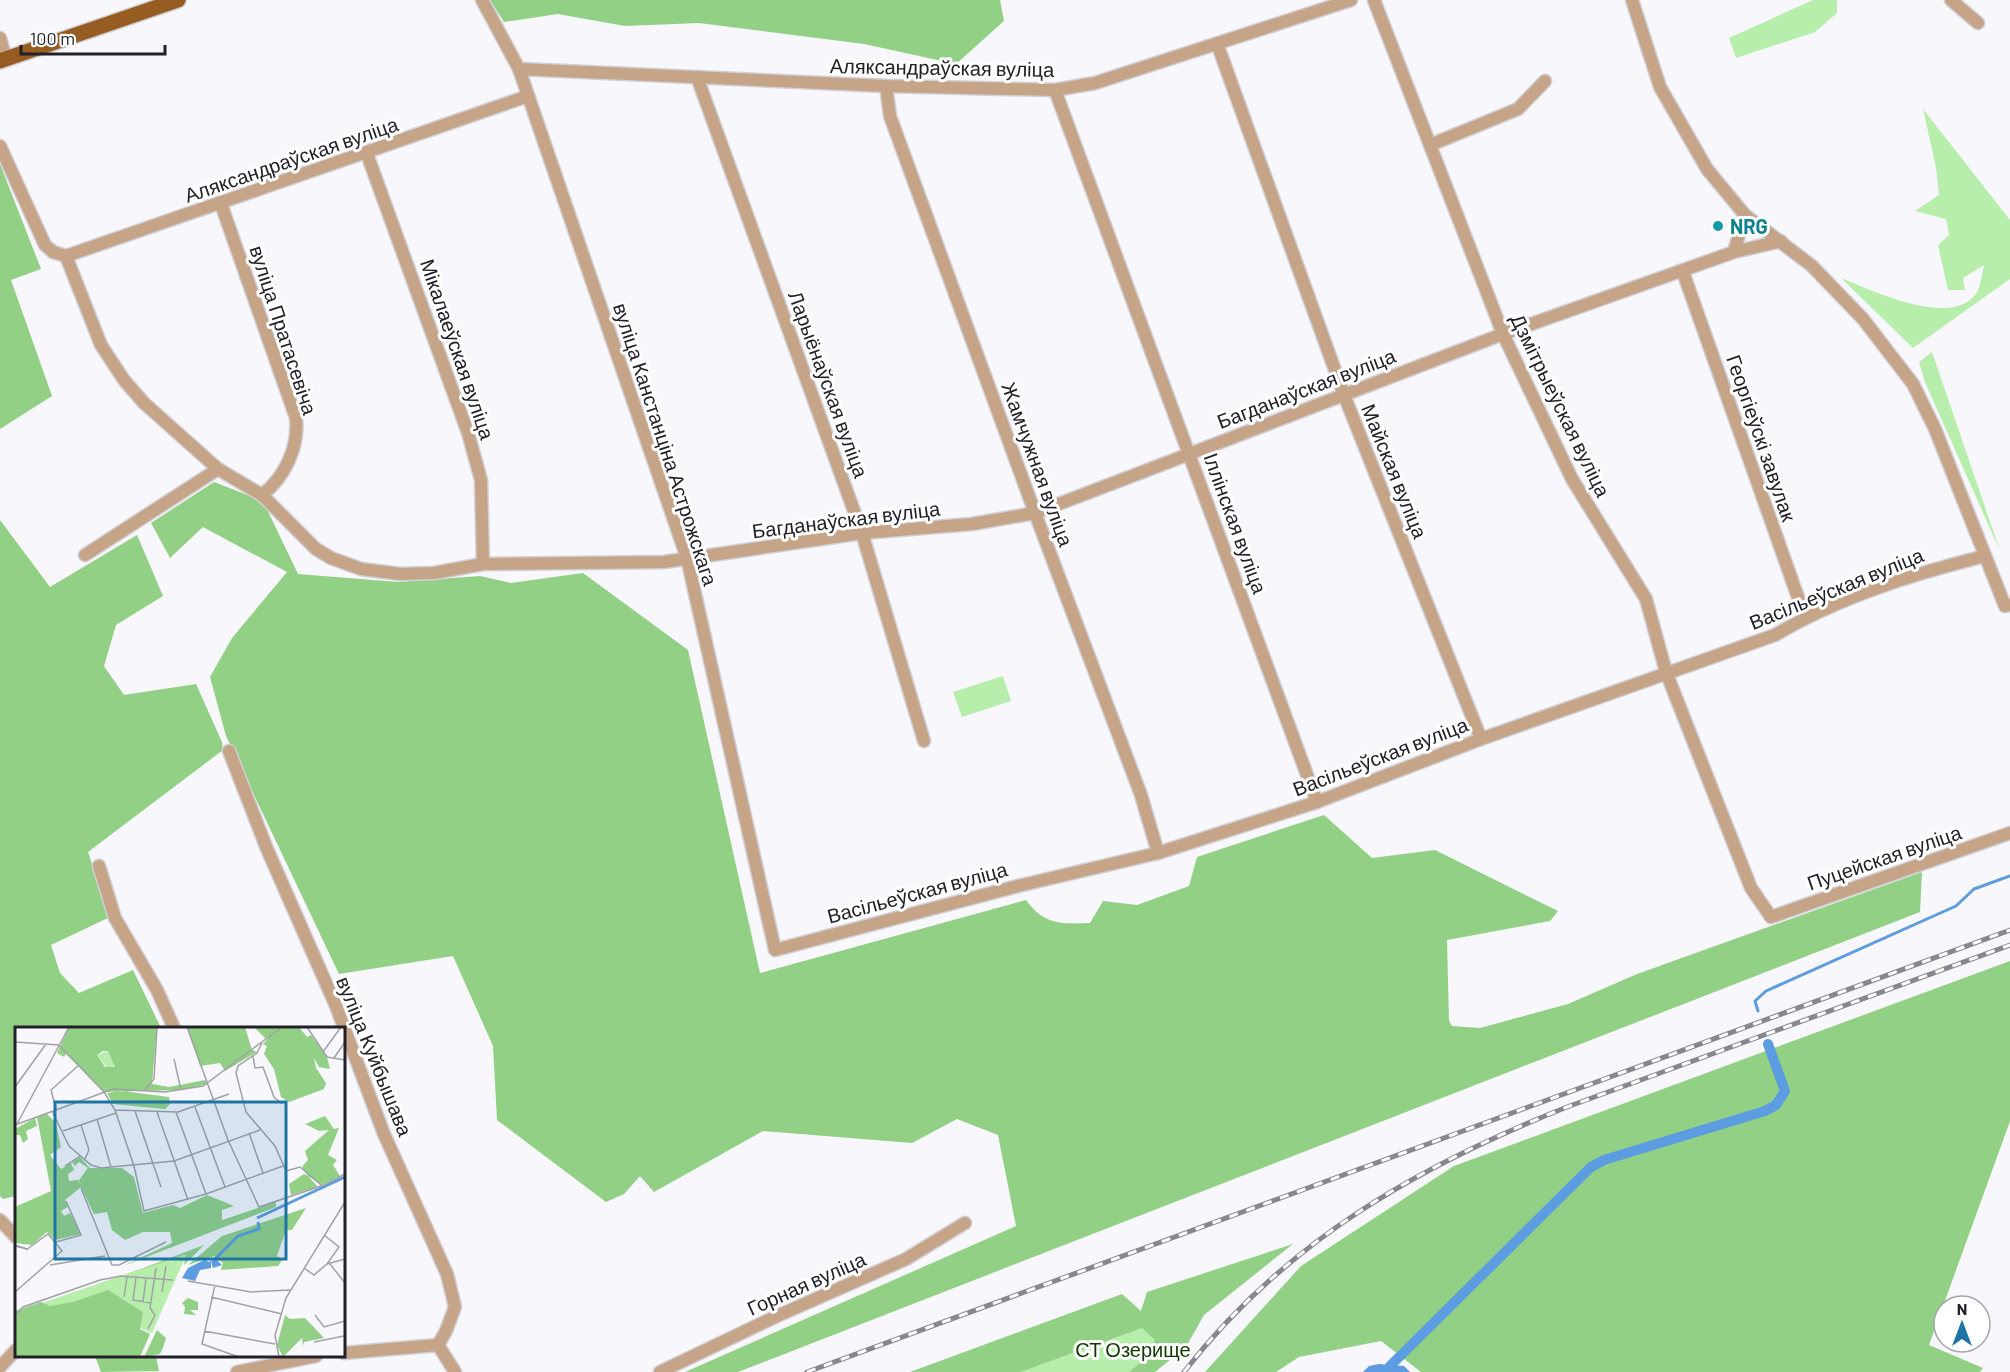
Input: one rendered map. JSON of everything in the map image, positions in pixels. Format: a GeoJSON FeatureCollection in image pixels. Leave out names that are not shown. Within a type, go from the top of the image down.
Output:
{"type":"FeatureCollection","features":[{"type":"Feature","properties":{"kind":"main road"},"geometry":{"type":"LineString","coordinates":[[3,60],[178,0]]}},
{"type":"Feature","properties":{"kind":"street","name":"вуліца Канстанціна Астрожскага"},"geometry":{"type":"LineString","coordinates":[[482,0],[519,69],[687,558],[775,950]]}},
{"type":"Feature","properties":{"kind":"street","name":"Аляксандраўская вуліца"},"geometry":{"type":"LineString","coordinates":[[519,69],[886,86],[1055,90],[1095,83],[1351,0]]}},
{"type":"Feature","properties":{"kind":"street","name":"Дзмітрыеўская вуліца"},"geometry":{"type":"LineString","coordinates":[[1374,0],[1503,334],[1572,479],[1646,599],[1666,672],[1752,888],[1771,917]]}},
{"type":"Feature","properties":{"kind":"street"},"geometry":{"type":"LineString","coordinates":[[1632,0],[1660,87],[1707,169],[1745,215],[1812,266],[1863,319],[1913,384],[1935,429],[2005,606],[2010,605]]}},
{"type":"Feature","properties":{"kind":"street"},"geometry":{"type":"LineString","coordinates":[[1951,0],[1978,23]]}},
{"type":"Feature","properties":{"kind":"street"},"geometry":{"type":"LineString","coordinates":[[0,38],[3,60]]}},
{"type":"Feature","properties":{"kind":"street","name":"Майская вуліца"},"geometry":{"type":"LineString","coordinates":[[1218,45],[1344,394],[1480,739]]}},
{"type":"Feature","properties":{"kind":"street","name":"Ларыёнаўская вуліца"},"geometry":{"type":"LineString","coordinates":[[698,77],[862,533],[924,741]]}},
{"type":"Feature","properties":{"kind":"street"},"geometry":{"type":"LineString","coordinates":[[1430,145],[1518,109],[1545,81]]}},
{"type":"Feature","properties":{"kind":"street","name":"Жамчужная вуліца"},"geometry":{"type":"LineString","coordinates":[[886,86],[890,116],[1141,795],[1158,853]]}},
{"type":"Feature","properties":{"kind":"street","name":"Іллінская вуліца"},"geometry":{"type":"LineString","coordinates":[[1055,90],[1317,802]]}},
{"type":"Feature","properties":{"kind":"street","name":"Аляксандраўская вуліца"},"geometry":{"type":"LineString","coordinates":[[66,256],[367,154],[528,96]]}},
{"type":"Feature","properties":{"kind":"street"},"geometry":{"type":"LineString","coordinates":[[0,146],[45,245],[53,252],[66,256]]}},
{"type":"Feature","properties":{"kind":"street","name":"Мікалаеўская вуліца"},"geometry":{"type":"LineString","coordinates":[[367,154],[468,433],[481,480],[483,564]]}},
{"type":"Feature","properties":{"kind":"street","name":"вуліца Пратасевіча"},"geometry":{"type":"LineString","coordinates":[[221,204],[296,418],[297,428],[285,470],[276,484],[262,495]]}},
{"type":"Feature","properties":{"kind":"street"},"geometry":{"type":"LineString","coordinates":[[1734,252],[1745,215]]}},
{"type":"Feature","properties":{"kind":"street","name":"Багданаўская вуліца"},"geometry":{"type":"LineString","coordinates":[[66,256],[101,345],[124,380],[163,422],[218,469],[262,495],[316,549],[346,564],[401,574],[434,573],[483,564],[663,562],[862,533],[972,524],[1035,513],[1503,334],[1734,252],[1781,242]]}},
{"type":"Feature","properties":{"kind":"street","name":"Георгіеўскі завулак"},"geometry":{"type":"LineString","coordinates":[[1683,272],[1805,617]]}},
{"type":"Feature","properties":{"kind":"street"},"geometry":{"type":"LineString","coordinates":[[85,555],[218,469]]}},
{"type":"Feature","properties":{"kind":"street","name":"Васільеўская вуліца"},"geometry":{"type":"LineString","coordinates":[[775,950],[1022,885],[1158,853],[1317,802],[1480,739],[1775,635],[1805,617],[1924,571],[1986,556]]}},
{"type":"Feature","properties":{"kind":"street","name":"вуліца Куйбышава"},"geometry":{"type":"LineString","coordinates":[[229,751],[267,849],[344,1027]]}},
{"type":"Feature","properties":{"kind":"street","name":"Пуцейская вуліца"},"geometry":{"type":"LineString","coordinates":[[1771,917],[2010,833]]}},
{"type":"Feature","properties":{"kind":"street"},"geometry":{"type":"LineString","coordinates":[[99,866],[115,918],[157,990],[173,1027]]}},
{"type":"Feature","properties":{"kind":"street","name":"вуліца Куйбышава"},"geometry":{"type":"LineString","coordinates":[[345,1030],[384,1134],[447,1274],[455,1306],[447,1331],[438,1345]]}},
{"type":"Feature","properties":{"kind":"street"},"geometry":{"type":"LineString","coordinates":[[7,1222],[15,1235]]}},
{"type":"Feature","properties":{"kind":"street","name":"Горная вуліца"},"geometry":{"type":"LineString","coordinates":[[660,1372],[777,1316],[906,1259],[965,1223]]}},
{"type":"Feature","properties":{"kind":"street"},"geometry":{"type":"LineString","coordinates":[[345,1353],[438,1345],[455,1372]]}},
{"type":"Feature","properties":{"kind":"street"},"geometry":{"type":"LineString","coordinates":[[0,1367],[15,1351]]}},
{"type":"Feature","properties":{"kind":"street"},"geometry":{"type":"LineString","coordinates":[[237,1372],[311,1357]]}},
{"type":"Feature","properties":{"kind":"green space"},"geometry":{"type":"Polygon","coordinates":[[[490,0],[1000,0],[1004,21],[956,64],[864,44],[699,23],[625,26],[558,14],[504,22],[490,0]]]}},
{"type":"Feature","properties":{"kind":"green space"},"geometry":{"type":"Polygon","coordinates":[[[1813,0],[1837,0],[1837,13],[1815,32],[1736,58],[1729,38],[1813,0]]]}},
{"type":"Feature","properties":{"kind":"green space"},"geometry":{"type":"Polygon","coordinates":[[[1923,109],[2010,220],[2010,279],[1913,348],[1841,278],[1891,298],[1932,307],[1950,308],[1966,303],[1977,292],[1984,265],[1963,278],[1965,290],[1948,290],[1938,245],[1949,235],[1946,219],[1915,211],[1939,195],[1936,167],[1923,109]]]}},
{"type":"Feature","properties":{"kind":"green space"},"geometry":{"type":"Polygon","coordinates":[[[0,164],[41,269],[11,280],[52,396],[0,429],[0,164]]]}},
{"type":"Feature","properties":{"kind":"green space"},"geometry":{"type":"Polygon","coordinates":[[[1932,352],[2000,551],[1925,382],[1919,362],[1932,352]]]}},
{"type":"Feature","properties":{"kind":"green space"},"geometry":{"type":"Polygon","coordinates":[[[214,482],[263,501],[298,574],[398,582],[480,576],[511,583],[583,573],[688,650],[760,973],[1026,900],[1047,919],[1062,923],[1090,923],[1103,901],[1137,905],[1189,886],[1197,857],[1324,815],[1372,858],[1435,850],[1558,911],[1550,921],[1447,940],[1449,1021],[1452,1026],[1480,1028],[1568,1004],[1637,974],[1922,872],[1920,912],[738,1372],[685,1372],[1016,1226],[998,1135],[957,1119],[912,1143],[763,1131],[654,1192],[640,1176],[624,1194],[606,1202],[497,1120],[493,1046],[453,956],[339,974],[226,736],[210,677],[232,638],[287,572],[203,527],[170,558],[151,523],[214,482]]]}},
{"type":"Feature","properties":{"kind":"green space"},"geometry":{"type":"Polygon","coordinates":[[[0,520],[50,587],[137,535],[163,596],[116,625],[104,666],[124,695],[196,684],[222,742],[223,750],[88,852],[110,917],[51,945],[60,973],[79,993],[133,970],[161,1027],[15,1027],[15,1196],[3,1199],[0,1196],[0,520]]]}},
{"type":"Feature","properties":{"kind":"green space"},"geometry":{"type":"Polygon","coordinates":[[[1003,676],[1011,701],[962,717],[953,692],[1003,676]]]}},
{"type":"Feature","properties":{"kind":"green space"},"geometry":{"type":"Polygon","coordinates":[[[2010,961],[2010,1121],[1947,1294],[1932,1294],[1932,1337],[1929,1345],[1932,1346],[1932,1354],[1950,1354],[1983,1368],[1980,1372],[1421,1372],[1381,1341],[1299,1357],[1276,1372],[1205,1372],[1301,1266],[1454,1166],[2010,961]]]}},
{"type":"Feature","properties":{"kind":"green space"},"geometry":{"type":"Polygon","coordinates":[[[1293,1244],[1204,1315],[1186,1347],[1155,1372],[1129,1372],[1141,1362],[1155,1340],[1142,1328],[1020,1372],[910,1372],[1122,1294],[1141,1311],[1147,1292],[1293,1244]]]}},
{"type":"Feature","properties":{"kind":"green space","name":"СТ Озерище"},"geometry":{"type":"Polygon","coordinates":[[[1149,1320],[1168,1338],[1149,1372],[991,1372],[1149,1320]]]}},
{"type":"Feature","properties":{"kind":"green space"},"geometry":{"type":"Polygon","coordinates":[[[95,1357],[156,1357],[159,1371],[101,1372],[95,1357]]]}},
{"type":"Feature","properties":{"kind":"water"},"geometry":{"type":"Polygon","coordinates":[[[1379,1364],[1404,1366],[1410,1372],[1363,1372],[1369,1366],[1379,1364]]]}},
{"type":"Feature","properties":{"kind":"waterway"},"geometry":{"type":"LineString","coordinates":[[1758,1011],[1755,1001],[1766,991],[1956,906],[1974,889],[2010,876]]}},
{"type":"Feature","properties":{"kind":"waterway"},"geometry":{"type":"LineString","coordinates":[[1390,1366],[1591,1167],[1604,1160],[1765,1111],[1776,1105],[1785,1091],[1768,1044]]}},
{"type":"Feature","properties":{"kind":"railway"},"geometry":{"type":"LineString","coordinates":[[807,1372],[2010,930]]}},
{"type":"Feature","properties":{"kind":"railway"},"geometry":{"type":"LineString","coordinates":[[1184,1372],[1223,1326],[1265,1284],[1310,1247],[1357,1213],[1458,1155],[1567,1107],[2010,945]]}},
{"type":"Feature","properties":{"kind":"place","name":"NRG"},"geometry":{"type":"Point","coordinates":[1718,226]}}]}
